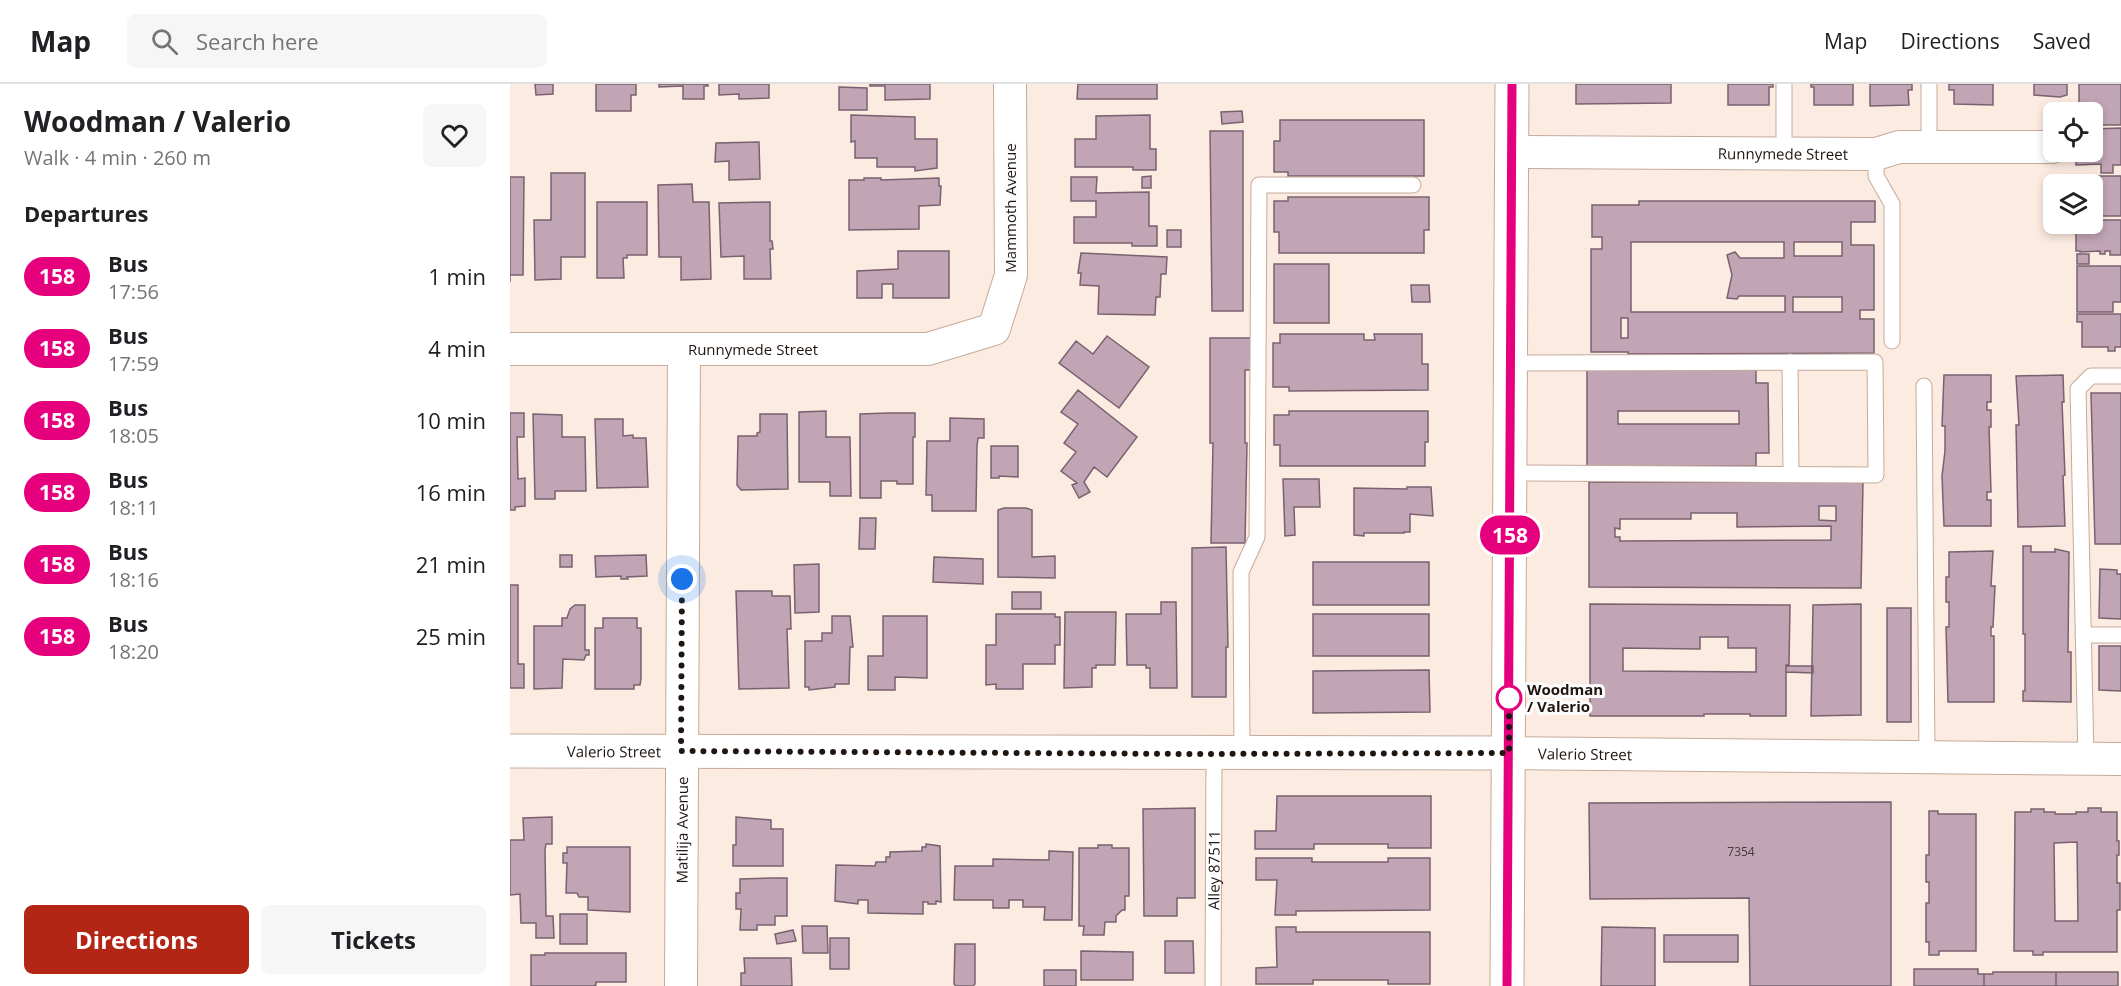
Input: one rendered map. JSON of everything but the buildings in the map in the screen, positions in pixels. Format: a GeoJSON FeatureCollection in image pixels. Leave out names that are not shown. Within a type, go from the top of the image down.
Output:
{"type":"FeatureCollection","features":[{"type":"Feature","properties":{"kind":"street","name":"Mammoth Avenue"},"geometry":{"type":"LineString","coordinates":[[994,328],[1011,275],[1010,84]]}},
{"type":"Feature","properties":{"kind":"street"},"geometry":{"type":"LineString","coordinates":[[1507,986],[1512,84]]}},
{"type":"Feature","properties":{"kind":"street","name":"Runnymede Street"},"geometry":{"type":"LineString","coordinates":[[1513,152],[1876,154],[1899,147],[2043,147]]}},
{"type":"Feature","properties":{"kind":"street","name":"Runnymede Street"},"geometry":{"type":"LineString","coordinates":[[510,349],[928,349],[994,328]]}},
{"type":"Feature","properties":{"kind":"street","name":"Matilija Avenue"},"geometry":{"type":"LineString","coordinates":[[681,986],[684,350]]}},
{"type":"Feature","properties":{"kind":"street","name":"Valerio Street"},"geometry":{"type":"LineString","coordinates":[[510,751],[1509,753],[2121,759]]}},
{"type":"Feature","properties":{"kind":"lane"},"geometry":{"type":"LineString","coordinates":[[1784,84],[1784,153]]}},
{"type":"Feature","properties":{"kind":"lane"},"geometry":{"type":"LineString","coordinates":[[1929,84],[1929,147]]}},
{"type":"Feature","properties":{"kind":"lane"},"geometry":{"type":"LineString","coordinates":[[1876,154],[1876,176],[1892,204],[1892,341]]}},
{"type":"Feature","properties":{"kind":"lane","name":"Alley 87511"},"geometry":{"type":"LineString","coordinates":[[1213,986],[1241,572],[1257,537],[1259,185],[1413,185]]}},
{"type":"Feature","properties":{"kind":"lane"},"geometry":{"type":"LineString","coordinates":[[1790,362],[1791,474]]}},
{"type":"Feature","properties":{"kind":"lane"},"geometry":{"type":"LineString","coordinates":[[1511,474],[1876,475],[1875,362],[1512,363]]}},
{"type":"Feature","properties":{"kind":"lane"},"geometry":{"type":"LineString","coordinates":[[2086,759],[2078,389],[2091,376],[2121,376]]}},
{"type":"Feature","properties":{"kind":"lane"},"geometry":{"type":"LineString","coordinates":[[1924,386],[1927,758]]}},
{"type":"Feature","properties":{"kind":"lane"},"geometry":{"type":"LineString","coordinates":[[2083,635],[2121,635]]}},
{"type":"Feature","properties":{"kind":"bus line","name":"158"},"geometry":{"type":"LineString","coordinates":[[1507,986],[1512,84]]}},
{"type":"Feature","properties":{"kind":"place","name":"Woodman / Valerio"},"geometry":{"type":"Point","coordinates":[1509,698]}},
{"type":"Feature","properties":{"kind":"route"},"geometry":{"type":"LineString","coordinates":[[682,579],[681,751],[1509,753],[1509,694],[1509,698]]}}]}
